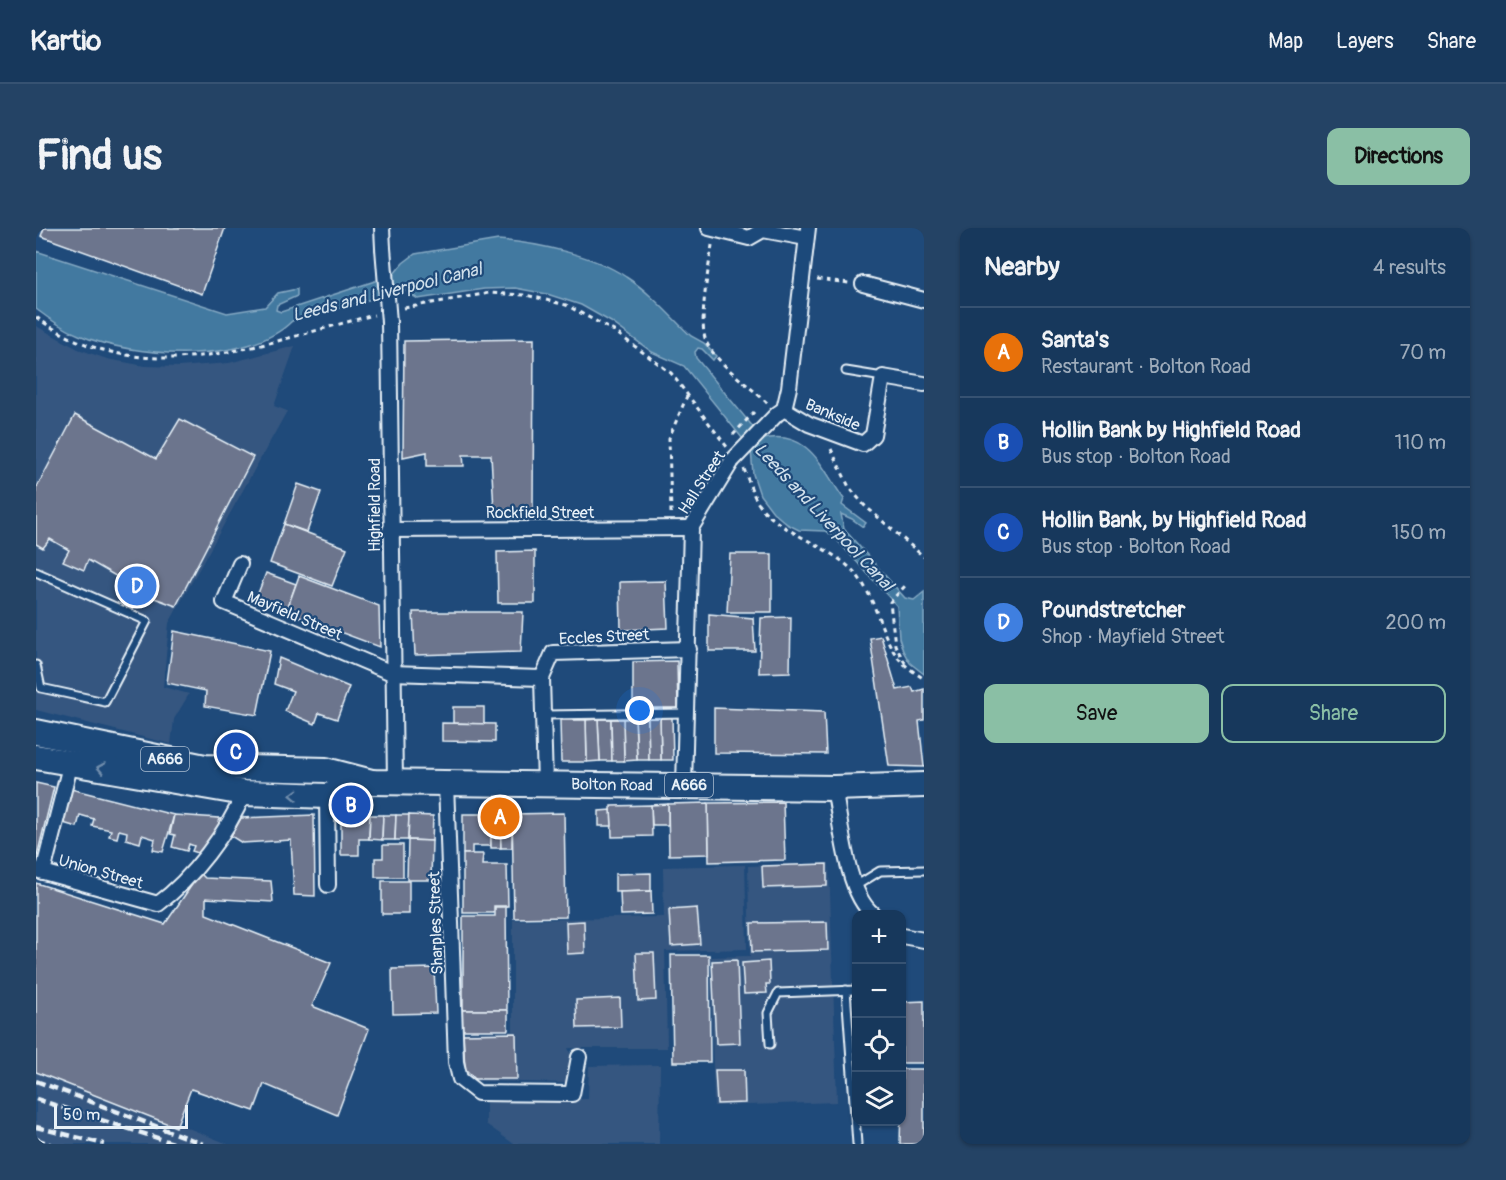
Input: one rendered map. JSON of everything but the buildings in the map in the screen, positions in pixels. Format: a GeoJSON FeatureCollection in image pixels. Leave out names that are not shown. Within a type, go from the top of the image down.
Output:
{"type":"FeatureCollection","features":[{"type":"Feature","properties":{"kind":"highway","name":"Bolton Road"},"geometry":{"type":"LineString","coordinates":[[36,732],[205,767],[326,770],[383,782],[834,788],[924,785]]}},
{"type":"Feature","properties":{"kind":"highway","name":"Bolton Road"},"geometry":{"type":"LineString","coordinates":[[36,757],[244,793],[327,796],[383,782]]}},
{"type":"Feature","properties":{"kind":"street","name":"Highfield Road"},"geometry":{"type":"LineString","coordinates":[[382,228],[389,314],[392,674],[383,782]]}},
{"type":"Feature","properties":{"kind":"street"},"geometry":{"type":"LineString","coordinates":[[711,230],[749,238],[763,230],[807,233],[789,388],[780,412]]}},
{"type":"Feature","properties":{"kind":"street"},"geometry":{"type":"LineString","coordinates":[[863,284],[924,300]]}},
{"type":"Feature","properties":{"kind":"street"},"geometry":{"type":"LineString","coordinates":[[883,377],[924,384]]}},
{"type":"Feature","properties":{"kind":"street","name":"Bankside"},"geometry":{"type":"LineString","coordinates":[[780,412],[863,444],[873,435],[883,377]]}},
{"type":"Feature","properties":{"kind":"street","name":"Hall Street"},"geometry":{"type":"LineString","coordinates":[[684,785],[688,713],[691,528],[736,460],[780,412]]}},
{"type":"Feature","properties":{"kind":"street","name":"Rockfield Street"},"geometry":{"type":"LineString","coordinates":[[390,530],[691,528]]}},
{"type":"Feature","properties":{"kind":"street","name":"Mayfield Street"},"geometry":{"type":"LineString","coordinates":[[240,564],[224,602],[392,674]]}},
{"type":"Feature","properties":{"kind":"street","name":"Eccles Street"},"geometry":{"type":"LineString","coordinates":[[542,678],[553,652],[689,649]]}},
{"type":"Feature","properties":{"kind":"street"},"geometry":{"type":"LineString","coordinates":[[392,674],[542,678],[544,784]]}},
{"type":"Feature","properties":{"kind":"street"},"geometry":{"type":"LineString","coordinates":[[39,871],[71,762]]}},
{"type":"Feature","properties":{"kind":"street","name":"Sharples Street"},"geometry":{"type":"LineString","coordinates":[[446,783],[456,1062],[460,1079],[478,1093],[572,1094],[579,1057]]}},
{"type":"Feature","properties":{"kind":"street"},"geometry":{"type":"LineString","coordinates":[[834,788],[854,887],[867,910]]}},
{"type":"Feature","properties":{"kind":"street","name":"Union Street"},"geometry":{"type":"LineString","coordinates":[[39,871],[158,904],[175,891],[233,820],[244,793]]}},
{"type":"Feature","properties":{"kind":"street"},"geometry":{"type":"LineString","coordinates":[[327,796],[328,885]]}},
{"type":"Feature","properties":{"kind":"street"},"geometry":{"type":"LineString","coordinates":[[906,938],[924,940]]}},
{"type":"Feature","properties":{"kind":"lane"},"geometry":{"type":"LineString","coordinates":[[846,371],[883,377]]}},
{"type":"Feature","properties":{"kind":"lane"},"geometry":{"type":"LineString","coordinates":[[36,572],[147,621],[105,702],[42,688],[36,665]]}},
{"type":"Feature","properties":{"kind":"lane"},"geometry":{"type":"LineString","coordinates":[[544,715],[688,713]]}},
{"type":"Feature","properties":{"kind":"lane"},"geometry":{"type":"LineString","coordinates":[[854,887],[880,871],[924,870]]}},
{"type":"Feature","properties":{"kind":"lane"},"geometry":{"type":"LineString","coordinates":[[846,990],[857,1144]]}},
{"type":"Feature","properties":{"kind":"lane"},"geometry":{"type":"LineString","coordinates":[[770,1044],[768,1012],[778,993],[852,990]]}},
{"type":"Feature","properties":{"kind":"path"},"geometry":{"type":"LineString","coordinates":[[711,230],[704,311],[706,341],[734,375],[780,412]]}},
{"type":"Feature","properties":{"kind":"path"},"geometry":{"type":"LineString","coordinates":[[800,283],[863,284]]}},
{"type":"Feature","properties":{"kind":"path"},"geometry":{"type":"LineString","coordinates":[[36,316],[80,341],[123,355],[179,358],[222,355],[389,314],[489,293],[526,294],[566,305],[614,331],[671,373],[736,460],[759,503],[779,523],[813,541],[854,572],[872,602],[897,657],[924,680]]}},
{"type":"Feature","properties":{"kind":"path"},"geometry":{"type":"LineString","coordinates":[[672,528],[669,438],[687,396]]}},
{"type":"Feature","properties":{"kind":"path"},"geometry":{"type":"LineString","coordinates":[[736,432],[754,412]]}},
{"type":"Feature","properties":{"kind":"path"},"geometry":{"type":"LineString","coordinates":[[821,429],[849,487],[864,505],[924,557]]}},
{"type":"Feature","properties":{"kind":"path"},"geometry":{"type":"LineString","coordinates":[[906,585],[890,602],[895,645],[907,667]]}},
{"type":"Feature","properties":{"kind":"shaded area"},"geometry":{"type":"Polygon","coordinates":[[[36,326],[78,349],[107,359],[145,366],[179,367],[229,363],[295,346],[274,406],[287,411],[169,623],[163,687],[189,694],[174,719],[171,744],[36,710],[36,326]]]}},
{"type":"Feature","properties":{"kind":"shaded area"},"geometry":{"type":"Polygon","coordinates":[[[829,863],[837,1102],[714,1106],[710,957],[750,956],[748,866],[829,863]]]}},
{"type":"Feature","properties":{"kind":"shaded area"},"geometry":{"type":"Polygon","coordinates":[[[745,865],[747,949],[665,951],[667,1048],[568,1048],[572,1057],[569,1083],[475,1081],[462,1070],[462,1032],[513,1031],[513,920],[664,917],[663,867],[745,865]]]}},
{"type":"Feature","properties":{"kind":"shaded area"},"geometry":{"type":"Polygon","coordinates":[[[660,1065],[659,1144],[514,1144],[486,1124],[486,1101],[588,1099],[589,1066],[660,1065]]]}},
{"type":"Feature","properties":{"kind":"shaded area"},"geometry":{"type":"Polygon","coordinates":[[[36,1072],[176,1127],[178,1124],[228,1144],[36,1144],[36,1072]]]}},
{"type":"Feature","properties":{"kind":"water","name":"Leeds and Liverpool Canal"},"geometry":{"type":"Polygon","coordinates":[[[498,240],[565,251],[598,262],[626,277],[660,305],[691,336],[704,343],[716,356],[713,360],[698,348],[695,352],[696,358],[763,439],[779,437],[792,440],[803,445],[812,453],[844,499],[842,505],[866,523],[863,527],[841,514],[844,529],[905,598],[914,600],[924,592],[924,674],[910,663],[903,651],[899,638],[897,606],[835,538],[825,531],[799,530],[787,524],[773,512],[760,495],[753,474],[751,449],[684,366],[652,352],[611,322],[581,305],[547,294],[515,288],[484,289],[418,299],[404,290],[292,321],[273,335],[248,345],[220,351],[190,353],[129,349],[102,343],[68,330],[36,309],[36,251],[227,313],[265,307],[278,293],[297,289],[297,296],[277,305],[276,310],[281,312],[393,275],[415,254],[498,240]]]}},
{"type":"Feature","properties":{"kind":"railway"},"geometry":{"type":"LineString","coordinates":[[36,1081],[203,1144]]}},
{"type":"Feature","properties":{"kind":"railway"},"geometry":{"type":"LineString","coordinates":[[36,1099],[173,1143]]}},
{"type":"Feature","properties":{"kind":"railway"},"geometry":{"type":"LineString","coordinates":[[36,1127],[104,1144]]}},
{"type":"Feature","properties":{"kind":"railway"},"geometry":{"type":"LineString","coordinates":[[36,1139],[50,1144]]}},
{"type":"Feature","properties":{"kind":"place","name":"Poundstretcher"},"geometry":{"type":"Point","coordinates":[137,586]}},
{"type":"Feature","properties":{"kind":"place","name":"Hollin Bank, by Highfield Road"},"geometry":{"type":"Point","coordinates":[236,752]}},
{"type":"Feature","properties":{"kind":"place","name":"Hollin Bank by Highfield Road"},"geometry":{"type":"Point","coordinates":[351,805]}},
{"type":"Feature","properties":{"kind":"place","name":"Santa's"},"geometry":{"type":"Point","coordinates":[500,817]}}]}
